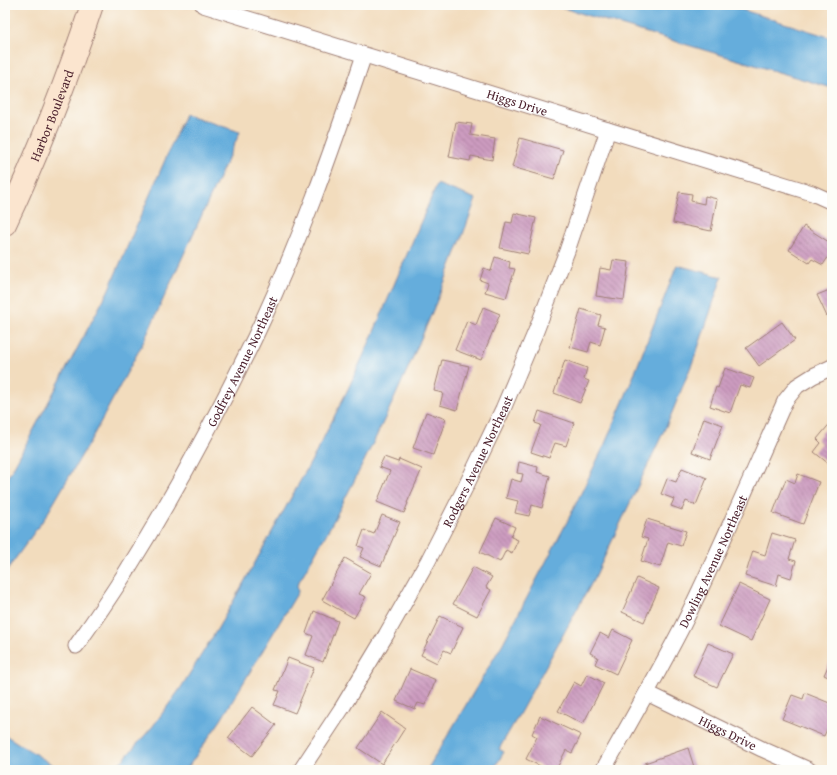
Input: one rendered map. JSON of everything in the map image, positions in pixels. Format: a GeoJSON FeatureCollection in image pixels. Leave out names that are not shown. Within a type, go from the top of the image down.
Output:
{"type":"FeatureCollection","features":[{"type":"Feature","properties":{"kind":"street","name":"Harbor Boulevard"},"geometry":{"type":"LineString","coordinates":[[5,224],[48,126],[72,64],[92,5]]}},
{"type":"Feature","properties":{"kind":"street","name":"Higgs Drive"},"geometry":{"type":"LineString","coordinates":[[203,5],[812,193],[832,202]]}},
{"type":"Feature","properties":{"kind":"street","name":"Godfrey Avenue Northeast"},"geometry":{"type":"LineString","coordinates":[[76,646],[126,572],[165,507],[202,441],[254,339],[314,199],[364,55]]}},
{"type":"Feature","properties":{"kind":"street","name":"Rodgers Avenue Northeast"},"geometry":{"type":"LineString","coordinates":[[301,770],[342,708],[428,561],[503,409],[536,331],[567,251],[608,130]]}},
{"type":"Feature","properties":{"kind":"street","name":"Dowling Avenue Northeast"},"geometry":{"type":"LineString","coordinates":[[604,770],[647,693],[722,543],[784,401],[798,386],[813,376],[832,367]]}},
{"type":"Feature","properties":{"kind":"street","name":"Higgs Drive"},"geometry":{"type":"LineString","coordinates":[[647,693],[762,749],[809,770]]}},
{"type":"Feature","properties":{"kind":"water"},"geometry":{"type":"Polygon","coordinates":[[[553,5],[727,5],[832,38],[832,88],[553,5]]]}},
{"type":"Feature","properties":{"kind":"water"},"geometry":{"type":"Polygon","coordinates":[[[185,114],[240,132],[144,341],[93,436],[46,516],[5,573],[5,480],[11,472],[108,291],[185,114]]]}},
{"type":"Feature","properties":{"kind":"water"},"geometry":{"type":"Polygon","coordinates":[[[437,184],[476,199],[429,320],[394,400],[356,478],[297,585],[298,592],[221,720],[186,770],[109,770],[123,760],[153,726],[180,689],[218,628],[252,568],[318,449],[348,389],[437,184]]]}},
{"type":"Feature","properties":{"kind":"water"},"geometry":{"type":"Polygon","coordinates":[[[677,265],[722,277],[696,354],[669,420],[596,575],[499,749],[504,752],[493,770],[427,770],[503,643],[567,522],[604,446],[630,385],[677,265]]]}},
{"type":"Feature","properties":{"kind":"water"},"geometry":{"type":"Polygon","coordinates":[[[5,735],[56,767],[64,770],[5,770],[5,735]]]}},
{"type":"Feature","properties":{"kind":"building"},"geometry":{"type":"Polygon","coordinates":[[[456,122],[472,124],[470,135],[495,139],[492,160],[471,156],[470,161],[449,157],[456,122]]]}},
{"type":"Feature","properties":{"kind":"building"},"geometry":{"type":"Polygon","coordinates":[[[520,138],[563,150],[554,179],[512,167],[520,138]]]}},
{"type":"Feature","properties":{"kind":"building"},"geometry":{"type":"Polygon","coordinates":[[[679,192],[692,194],[691,201],[704,204],[705,196],[717,199],[711,231],[673,223],[679,192]]]}},
{"type":"Feature","properties":{"kind":"building"},"geometry":{"type":"Polygon","coordinates":[[[514,213],[536,218],[528,254],[500,248],[506,222],[512,223],[514,213]]]}},
{"type":"Feature","properties":{"kind":"building"},"geometry":{"type":"Polygon","coordinates":[[[804,226],[832,244],[832,251],[823,265],[812,259],[809,263],[789,250],[804,226]]]}},
{"type":"Feature","properties":{"kind":"building"},"geometry":{"type":"Polygon","coordinates":[[[495,257],[510,262],[509,268],[515,269],[506,298],[485,292],[488,283],[480,280],[484,268],[491,271],[495,257]]]}},
{"type":"Feature","properties":{"kind":"building"},"geometry":{"type":"Polygon","coordinates":[[[613,260],[629,262],[624,300],[596,296],[600,268],[611,270],[613,260]]]}},
{"type":"Feature","properties":{"kind":"building"},"geometry":{"type":"Polygon","coordinates":[[[832,289],[832,322],[830,323],[817,295],[832,289]]]}},
{"type":"Feature","properties":{"kind":"building"},"geometry":{"type":"Polygon","coordinates":[[[483,307],[500,314],[481,360],[455,350],[467,321],[476,325],[483,307]]]}},
{"type":"Feature","properties":{"kind":"building"},"geometry":{"type":"Polygon","coordinates":[[[581,309],[601,315],[598,325],[605,327],[600,345],[591,342],[588,352],[570,347],[581,309]]]}},
{"type":"Feature","properties":{"kind":"building"},"geometry":{"type":"Polygon","coordinates":[[[782,322],[795,340],[759,366],[746,348],[782,322]]]}},
{"type":"Feature","properties":{"kind":"building"},"geometry":{"type":"Polygon","coordinates":[[[442,360],[469,366],[457,410],[440,405],[443,393],[434,391],[442,360]]]}},
{"type":"Feature","properties":{"kind":"building"},"geometry":{"type":"Polygon","coordinates":[[[565,360],[587,368],[584,379],[589,381],[580,403],[554,393],[565,360]]]}},
{"type":"Feature","properties":{"kind":"building"},"geometry":{"type":"Polygon","coordinates":[[[725,368],[754,378],[750,388],[740,385],[730,413],[710,406],[716,387],[718,388],[725,368]]]}},
{"type":"Feature","properties":{"kind":"building"},"geometry":{"type":"Polygon","coordinates":[[[539,411],[574,423],[566,446],[555,443],[549,458],[531,452],[541,425],[535,423],[539,411]]]}},
{"type":"Feature","properties":{"kind":"building"},"geometry":{"type":"Polygon","coordinates":[[[426,412],[446,419],[433,455],[413,448],[426,412]]]}},
{"type":"Feature","properties":{"kind":"building"},"geometry":{"type":"Polygon","coordinates":[[[704,418],[723,425],[710,459],[692,452],[704,418]]]}},
{"type":"Feature","properties":{"kind":"building"},"geometry":{"type":"Polygon","coordinates":[[[832,421],[832,461],[829,464],[814,452],[821,443],[817,439],[832,421]]]}},
{"type":"Feature","properties":{"kind":"building"},"geometry":{"type":"Polygon","coordinates":[[[384,457],[398,462],[399,459],[422,469],[404,513],[377,502],[390,471],[379,467],[384,457]]]}},
{"type":"Feature","properties":{"kind":"building"},"geometry":{"type":"Polygon","coordinates":[[[519,462],[538,467],[537,472],[550,476],[542,508],[532,505],[529,516],[515,513],[518,501],[506,498],[511,479],[521,482],[523,474],[517,473],[519,462]]]}},
{"type":"Feature","properties":{"kind":"building"},"geometry":{"type":"Polygon","coordinates":[[[682,468],[707,478],[696,505],[686,501],[682,510],[671,506],[674,499],[661,494],[667,479],[676,482],[682,468]]]}},
{"type":"Feature","properties":{"kind":"building"},"geometry":{"type":"Polygon","coordinates":[[[798,474],[819,482],[803,524],[773,513],[786,479],[795,483],[798,474]]]}},
{"type":"Feature","properties":{"kind":"building"},"geometry":{"type":"Polygon","coordinates":[[[382,515],[400,522],[381,566],[360,557],[364,548],[358,546],[364,530],[374,534],[382,515]]]}},
{"type":"Feature","properties":{"kind":"building"},"geometry":{"type":"Polygon","coordinates":[[[496,518],[515,527],[511,537],[518,540],[512,553],[506,550],[500,562],[480,552],[496,518]]]}},
{"type":"Feature","properties":{"kind":"building"},"geometry":{"type":"Polygon","coordinates":[[[647,519],[686,531],[681,546],[668,542],[660,567],[641,561],[648,539],[641,537],[647,519]]]}},
{"type":"Feature","properties":{"kind":"building"},"geometry":{"type":"Polygon","coordinates":[[[772,533],[795,540],[789,559],[796,561],[791,578],[779,574],[776,586],[745,576],[753,551],[765,555],[772,533]]]}},
{"type":"Feature","properties":{"kind":"building"},"geometry":{"type":"Polygon","coordinates":[[[345,558],[371,573],[359,594],[366,597],[354,618],[322,600],[345,558]]]}},
{"type":"Feature","properties":{"kind":"building"},"geometry":{"type":"Polygon","coordinates":[[[473,567],[492,577],[486,587],[491,590],[477,616],[453,604],[473,567]]]}},
{"type":"Feature","properties":{"kind":"building"},"geometry":{"type":"Polygon","coordinates":[[[637,578],[659,588],[644,622],[622,612],[637,578]]]}},
{"type":"Feature","properties":{"kind":"building"},"geometry":{"type":"Polygon","coordinates":[[[739,584],[770,599],[751,641],[719,626],[739,584]]]}},
{"type":"Feature","properties":{"kind":"building"},"geometry":{"type":"Polygon","coordinates":[[[314,611],[338,621],[323,662],[306,655],[313,636],[306,633],[314,611]]]}},
{"type":"Feature","properties":{"kind":"building"},"geometry":{"type":"Polygon","coordinates":[[[440,616],[463,627],[451,653],[444,650],[437,663],[421,655],[440,616]]]}},
{"type":"Feature","properties":{"kind":"building"},"geometry":{"type":"Polygon","coordinates":[[[613,630],[632,640],[616,674],[595,664],[598,657],[590,653],[600,633],[609,638],[613,630]]]}},
{"type":"Feature","properties":{"kind":"building"},"geometry":{"type":"Polygon","coordinates":[[[708,643],[733,654],[717,687],[693,676],[708,643]]]}},
{"type":"Feature","properties":{"kind":"building"},"geometry":{"type":"Polygon","coordinates":[[[832,657],[832,679],[824,675],[832,657]]]}},
{"type":"Feature","properties":{"kind":"building"},"geometry":{"type":"Polygon","coordinates":[[[288,658],[314,668],[295,713],[274,705],[280,691],[275,690],[288,658]]]}},
{"type":"Feature","properties":{"kind":"building"},"geometry":{"type":"Polygon","coordinates":[[[410,669],[436,680],[425,705],[418,703],[415,709],[396,701],[410,669]]]}},
{"type":"Feature","properties":{"kind":"building"},"geometry":{"type":"Polygon","coordinates":[[[587,674],[604,683],[583,724],[558,711],[574,682],[581,686],[587,674]]]}},
{"type":"Feature","properties":{"kind":"building"},"geometry":{"type":"Polygon","coordinates":[[[805,693],[832,704],[832,718],[824,736],[782,719],[792,695],[803,699],[805,693]]]}},
{"type":"Feature","properties":{"kind":"building"},"geometry":{"type":"Polygon","coordinates":[[[252,707],[276,725],[252,756],[228,738],[252,707]]]}},
{"type":"Feature","properties":{"kind":"building"},"geometry":{"type":"Polygon","coordinates":[[[382,712],[405,728],[382,764],[358,748],[382,712]]]}},
{"type":"Feature","properties":{"kind":"building"},"geometry":{"type":"Polygon","coordinates":[[[540,716],[581,735],[572,753],[566,750],[556,770],[548,770],[526,759],[537,737],[532,734],[540,716]]]}},
{"type":"Feature","properties":{"kind":"building"},"geometry":{"type":"Polygon","coordinates":[[[688,748],[695,770],[647,770],[645,763],[688,748]]]}}]}
